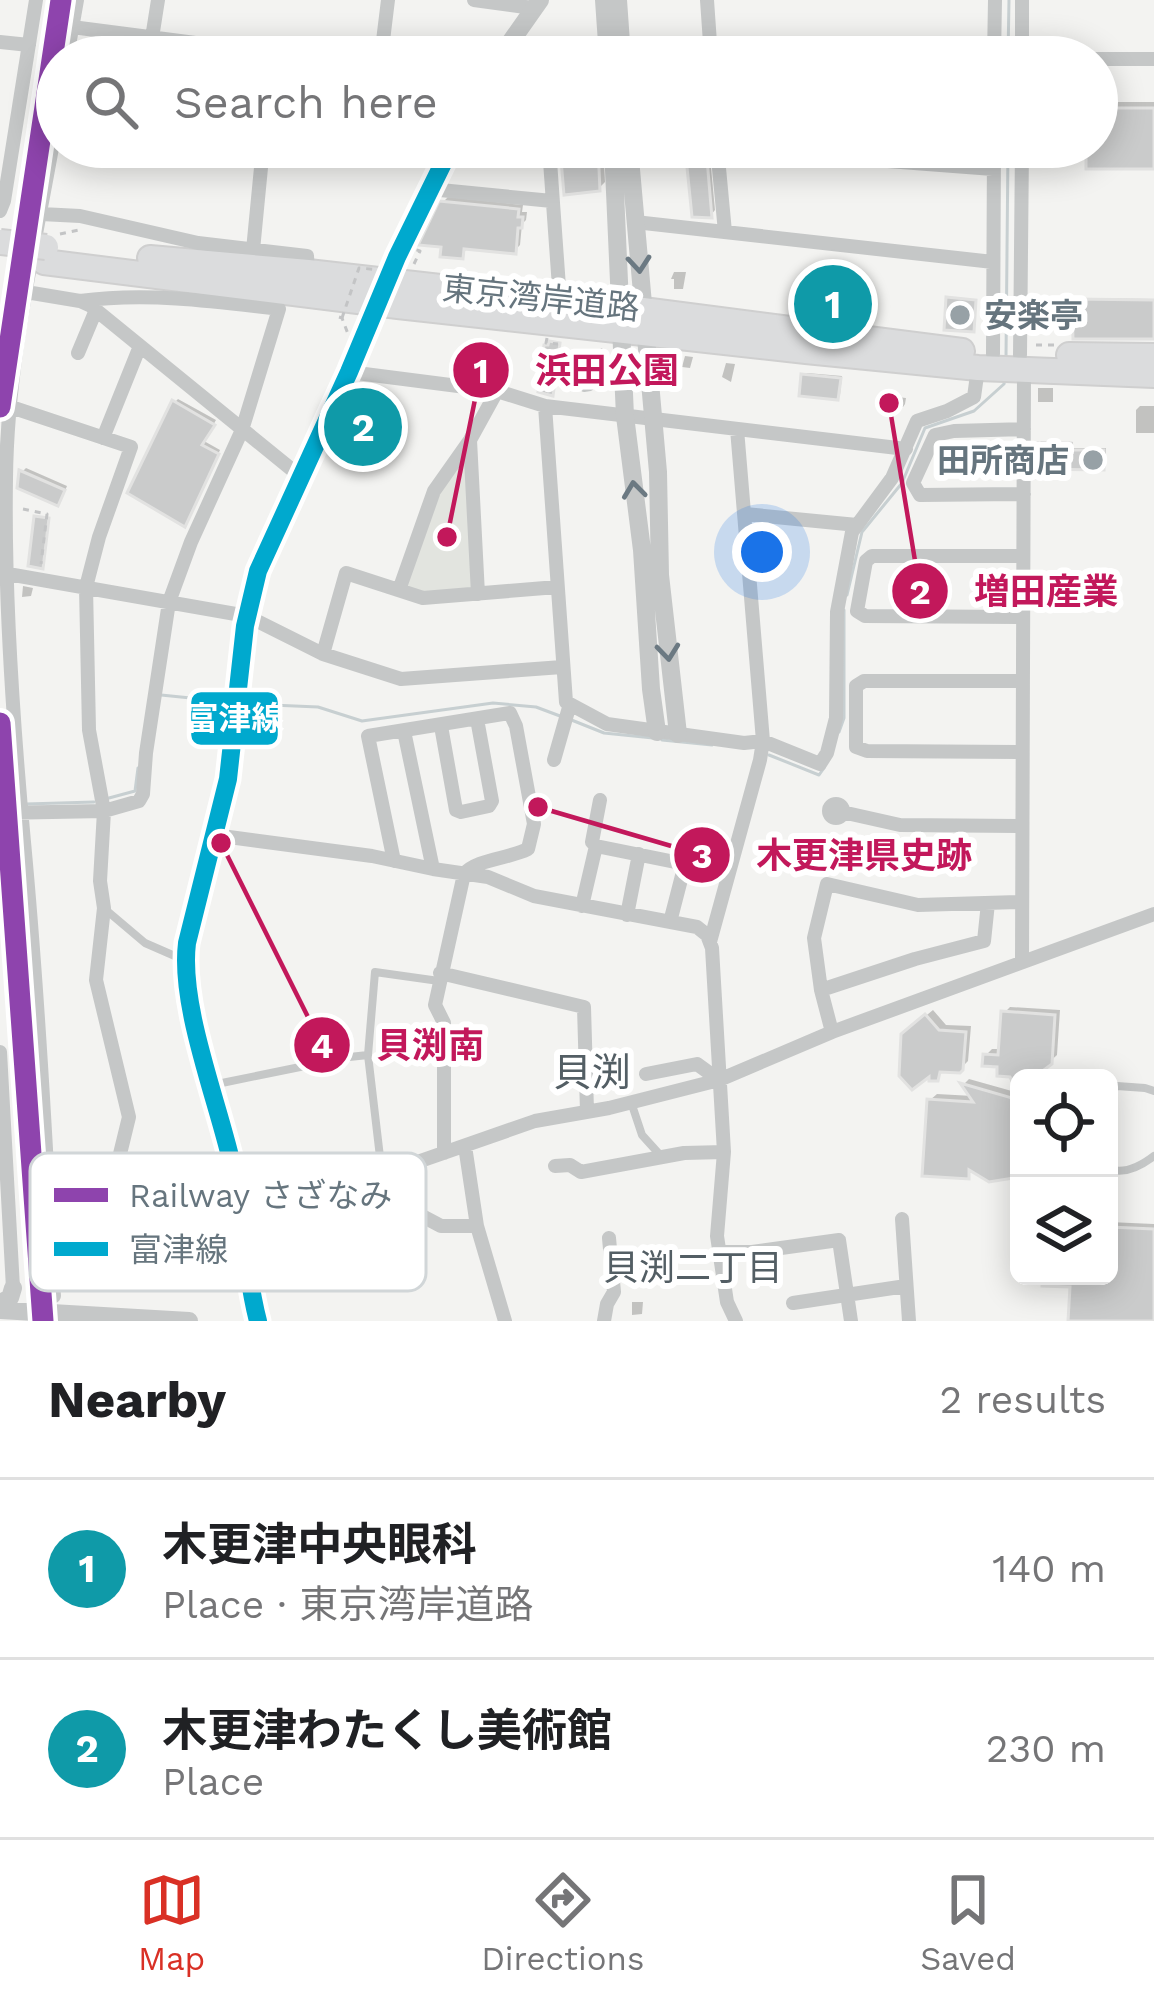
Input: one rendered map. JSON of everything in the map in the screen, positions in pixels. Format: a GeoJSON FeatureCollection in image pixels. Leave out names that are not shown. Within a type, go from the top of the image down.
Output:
{"type":"FeatureCollection","features":[{"type":"Feature","properties":{"kind":"highway","name":"東京湾岸道路"},"geometry":{"type":"LineString","coordinates":[[0,242],[45,255],[560,301],[632,320]]}},
{"type":"Feature","properties":{"kind":"highway","name":"東京湾岸道路"},"geometry":{"type":"LineString","coordinates":[[0,257],[45,255],[308,272],[632,320],[985,361],[1154,375]]}},
{"type":"Feature","properties":{"kind":"highway","name":"東京湾岸道路"},"geometry":{"type":"LineString","coordinates":[[1022,362],[1154,356]]}},
{"type":"Feature","properties":{"kind":"street"},"geometry":{"type":"LineString","coordinates":[[0,211],[8,126],[36,0]]}},
{"type":"Feature","properties":{"kind":"street"},"geometry":{"type":"LineString","coordinates":[[72,36],[77,0]]}},
{"type":"Feature","properties":{"kind":"street"},"geometry":{"type":"LineString","coordinates":[[152,36],[158,0]]}},
{"type":"Feature","properties":{"kind":"street"},"geometry":{"type":"LineString","coordinates":[[384,36],[388,0]]}},
{"type":"Feature","properties":{"kind":"street"},"geometry":{"type":"LineString","coordinates":[[474,0],[537,4]]}},
{"type":"Feature","properties":{"kind":"street"},"geometry":{"type":"LineString","coordinates":[[604,0],[607,36]]}},
{"type":"Feature","properties":{"kind":"street"},"geometry":{"type":"LineString","coordinates":[[618,0],[621,36]]}},
{"type":"Feature","properties":{"kind":"street"},"geometry":{"type":"LineString","coordinates":[[707,0],[710,36]]}},
{"type":"Feature","properties":{"kind":"street"},"geometry":{"type":"LineString","coordinates":[[994,36],[995,0]]}},
{"type":"Feature","properties":{"kind":"street"},"geometry":{"type":"LineString","coordinates":[[1022,0],[1022,36]]}},
{"type":"Feature","properties":{"kind":"street"},"geometry":{"type":"LineString","coordinates":[[515,36],[537,4]]}},
{"type":"Feature","properties":{"kind":"street"},"geometry":{"type":"LineString","coordinates":[[73,27],[138,36]]}},
{"type":"Feature","properties":{"kind":"street"},"geometry":{"type":"LineString","coordinates":[[0,42],[29,45]]}},
{"type":"Feature","properties":{"kind":"street"},"geometry":{"type":"LineString","coordinates":[[1118,59],[1154,59]]}},
{"type":"Feature","properties":{"kind":"street"},"geometry":{"type":"LineString","coordinates":[[45,1153],[20,813],[5,483],[20,311],[49,168]]}},
{"type":"Feature","properties":{"kind":"street"},"geometry":{"type":"LineString","coordinates":[[253,250],[260,168]]}},
{"type":"Feature","properties":{"kind":"street"},"geometry":{"type":"LineString","coordinates":[[230,1153],[185,960],[228,779],[247,616],[258,571],[440,168]]}},
{"type":"Feature","properties":{"kind":"street"},"geometry":{"type":"LineString","coordinates":[[550,168],[560,301]]}},
{"type":"Feature","properties":{"kind":"street"},"geometry":{"type":"LineString","coordinates":[[615,168],[632,320],[658,472],[668,733]]}},
{"type":"Feature","properties":{"kind":"street"},"geometry":{"type":"LineString","coordinates":[[631,168],[635,222],[625,416],[642,550],[651,689],[668,733]]}},
{"type":"Feature","properties":{"kind":"street"},"geometry":{"type":"LineString","coordinates":[[719,168],[725,232]]}},
{"type":"Feature","properties":{"kind":"street"},"geometry":{"type":"LineString","coordinates":[[544,406],[566,702],[608,724],[744,743],[763,741],[820,764],[836,718],[837,612],[852,532],[892,478],[917,421],[974,398],[985,361],[994,169],[985,168]]}},
{"type":"Feature","properties":{"kind":"street"},"geometry":{"type":"LineString","coordinates":[[1022,168],[1022,960]]}},
{"type":"Feature","properties":{"kind":"street"},"geometry":{"type":"LineString","coordinates":[[430,189],[552,201]]}},
{"type":"Feature","properties":{"kind":"street"},"geometry":{"type":"LineString","coordinates":[[41,214],[80,216],[198,242],[307,256],[308,272]]}},
{"type":"Feature","properties":{"kind":"street"},"geometry":{"type":"LineString","coordinates":[[635,222],[993,262]]}},
{"type":"Feature","properties":{"kind":"street"},"geometry":{"type":"LineString","coordinates":[[0,813],[104,812],[140,801],[169,602],[242,430],[280,309],[202,300],[109,297],[80,301],[26,292]]}},
{"type":"Feature","properties":{"kind":"street"},"geometry":{"type":"LineString","coordinates":[[80,301],[301,477]]}},
{"type":"Feature","properties":{"kind":"street"},"geometry":{"type":"LineString","coordinates":[[78,352],[96,310]]}},
{"type":"Feature","properties":{"kind":"street"},"geometry":{"type":"LineString","coordinates":[[103,438],[140,346]]}},
{"type":"Feature","properties":{"kind":"street"},"geometry":{"type":"LineString","coordinates":[[349,373],[496,392],[544,406],[906,449]]}},
{"type":"Feature","properties":{"kind":"street"},"geometry":{"type":"LineString","coordinates":[[399,590],[434,491],[496,392]]}},
{"type":"Feature","properties":{"kind":"street"},"geometry":{"type":"LineString","coordinates":[[11,406],[131,447],[86,587],[89,730],[104,812],[100,881],[104,908],[96,980],[129,1124],[121,1153]]}},
{"type":"Feature","properties":{"kind":"street"},"geometry":{"type":"LineString","coordinates":[[710,942],[763,741],[737,429]]}},
{"type":"Feature","properties":{"kind":"street"},"geometry":{"type":"LineString","coordinates":[[1024,429],[935,435],[913,483],[920,495],[1024,494]]}},
{"type":"Feature","properties":{"kind":"street"},"geometry":{"type":"LineString","coordinates":[[470,440],[478,594]]}},
{"type":"Feature","properties":{"kind":"street"},"geometry":{"type":"LineString","coordinates":[[745,514],[857,525]]}},
{"type":"Feature","properties":{"kind":"street"},"geometry":{"type":"LineString","coordinates":[[1022,556],[872,556],[866,561],[857,610],[865,616],[1023,617]]}},
{"type":"Feature","properties":{"kind":"street"},"geometry":{"type":"LineString","coordinates":[[323,654],[346,573],[422,598],[557,587]]}},
{"type":"Feature","properties":{"kind":"street"},"geometry":{"type":"LineString","coordinates":[[8,574],[247,616],[323,654],[400,679],[562,667]]}},
{"type":"Feature","properties":{"kind":"street"},"geometry":{"type":"LineString","coordinates":[[1022,752],[867,751],[856,747],[856,686],[864,681],[1023,681]]}},
{"type":"Feature","properties":{"kind":"street"},"geometry":{"type":"LineString","coordinates":[[554,760],[570,704]]}},
{"type":"Feature","properties":{"kind":"street"},"geometry":{"type":"LineString","coordinates":[[394,861],[368,736],[510,712],[534,824],[528,849],[472,865],[464,874],[435,1005],[444,1023],[444,1154]]}},
{"type":"Feature","properties":{"kind":"street"},"geometry":{"type":"LineString","coordinates":[[441,726],[456,810],[461,812],[489,806],[492,801],[477,719]]}},
{"type":"Feature","properties":{"kind":"street"},"geometry":{"type":"LineString","coordinates":[[404,731],[433,869]]}},
{"type":"Feature","properties":{"kind":"street"},"geometry":{"type":"LineString","coordinates":[[600,800],[592,829],[596,846],[685,864],[670,922]]}},
{"type":"Feature","properties":{"kind":"street"},"geometry":{"type":"LineString","coordinates":[[842,812],[900,825],[1022,826]]}},
{"type":"Feature","properties":{"kind":"street"},"geometry":{"type":"LineString","coordinates":[[214,835],[488,877],[533,896],[697,927],[707,935],[712,948],[724,1153],[717,1235],[727,1302],[736,1321]]}},
{"type":"Feature","properties":{"kind":"street"},"geometry":{"type":"LineString","coordinates":[[582,906],[596,846]]}},
{"type":"Feature","properties":{"kind":"street"},"geometry":{"type":"LineString","coordinates":[[627,914],[639,854]]}},
{"type":"Feature","properties":{"kind":"street"},"geometry":{"type":"LineString","coordinates":[[832,1032],[814,938],[826,884],[918,905],[1022,902]]}},
{"type":"Feature","properties":{"kind":"street"},"geometry":{"type":"LineString","coordinates":[[821,990],[984,941],[988,903]]}},
{"type":"Feature","properties":{"kind":"street"},"geometry":{"type":"LineString","coordinates":[[426,1160],[535,1121],[718,1080],[832,1032],[1154,914]]}},
{"type":"Feature","properties":{"kind":"street"},"geometry":{"type":"LineString","coordinates":[[440,977],[584,1007],[587,1112]]}},
{"type":"Feature","properties":{"kind":"street"},"geometry":{"type":"LineString","coordinates":[[0,1054],[4,1300],[70,1314],[189,1321]]}},
{"type":"Feature","properties":{"kind":"street"},"geometry":{"type":"LineString","coordinates":[[646,1074],[697,1064],[718,1080]]}},
{"type":"Feature","properties":{"kind":"street"},"geometry":{"type":"LineString","coordinates":[[465,1146],[477,1226],[505,1321]]}},
{"type":"Feature","properties":{"kind":"street"},"geometry":{"type":"LineString","coordinates":[[555,1166],[570,1165],[580,1172],[704,1151],[724,1153]]}},
{"type":"Feature","properties":{"kind":"street"},"geometry":{"type":"LineString","coordinates":[[426,1218],[441,1226],[477,1226]]}},
{"type":"Feature","properties":{"kind":"street"},"geometry":{"type":"LineString","coordinates":[[902,1219],[909,1321]]}},
{"type":"Feature","properties":{"kind":"street"},"geometry":{"type":"LineString","coordinates":[[604,1321],[614,1292],[609,1238]]}},
{"type":"Feature","properties":{"kind":"street"},"geometry":{"type":"LineString","coordinates":[[719,1252],[839,1240],[851,1321]]}},
{"type":"Feature","properties":{"kind":"street"},"geometry":{"type":"LineString","coordinates":[[793,1303],[906,1286]]}},
{"type":"Feature","properties":{"kind":"street"},"geometry":{"type":"LineString","coordinates":[[54,1291],[57,1303],[70,1314]]}},
{"type":"Feature","properties":{"kind":"street"},"geometry":{"type":"LineString","coordinates":[[253,1291],[258,1321]]}},
{"type":"Feature","properties":{"kind":"lane"},"geometry":{"type":"LineString","coordinates":[[578,378],[584,388],[597,383],[585,362]]}},
{"type":"Feature","properties":{"kind":"lane"},"geometry":{"type":"LineString","coordinates":[[104,908],[145,943],[185,960]]}},
{"type":"Feature","properties":{"kind":"lane"},"geometry":{"type":"LineString","coordinates":[[380,1153],[368,1054],[375,972],[440,977]]}},
{"type":"Feature","properties":{"kind":"lane"},"geometry":{"type":"LineString","coordinates":[[212,1085],[312,1061],[368,1054]]}},
{"type":"Feature","properties":{"kind":"lane"},"geometry":{"type":"LineString","coordinates":[[1118,1086],[1154,1091]]}},
{"type":"Feature","properties":{"kind":"lane"},"geometry":{"type":"LineString","coordinates":[[631,1102],[642,1135],[662,1157]]}},
{"type":"Feature","properties":{"kind":"lane"},"geometry":{"type":"LineString","coordinates":[[1118,1172],[1129,1171],[1154,1156]]}},
{"type":"Feature","properties":{"kind":"path"},"geometry":{"type":"LineString","coordinates":[[348,335],[342,318],[359,268],[390,286]]}},
{"type":"Feature","properties":{"kind":"path"},"geometry":{"type":"LineString","coordinates":[[546,343],[557,344]]}},
{"type":"Feature","properties":{"kind":"path"},"geometry":{"type":"LineString","coordinates":[[23,509],[47,514],[40,571]]}},
{"type":"Feature","properties":{"kind":"shaded area"},"geometry":{"type":"Polygon","coordinates":[[[465,460],[473,584],[470,589],[424,594],[406,583],[441,491],[465,460]]]}},
{"type":"Feature","properties":{"kind":"building"},"geometry":{"type":"Polygon","coordinates":[[[1118,108],[1154,108],[1154,169],[1086,169],[1118,168],[1118,108]]]}},
{"type":"Feature","properties":{"kind":"building"},"geometry":{"type":"Polygon","coordinates":[[[562,168],[599,168],[600,191],[564,195],[562,168]]]}},
{"type":"Feature","properties":{"kind":"building"},"geometry":{"type":"Polygon","coordinates":[[[687,168],[708,168],[712,218],[692,217],[687,168]]]}},
{"type":"Feature","properties":{"kind":"building"},"geometry":{"type":"Polygon","coordinates":[[[439,201],[519,209],[518,217],[523,217],[516,254],[464,249],[463,259],[440,257],[441,247],[418,245],[439,201]]]}},
{"type":"Feature","properties":{"kind":"building"},"geometry":{"type":"Polygon","coordinates":[[[808,291],[861,296],[859,321],[806,314],[808,291]]]}},
{"type":"Feature","properties":{"kind":"building","name":"安楽亭"},"geometry":{"type":"Polygon","coordinates":[[[946,297],[976,300],[974,332],[944,330],[946,297]]]}},
{"type":"Feature","properties":{"kind":"building"},"geometry":{"type":"Polygon","coordinates":[[[1072,299],[1154,300],[1154,339],[1073,339],[1072,299]]]}},
{"type":"Feature","properties":{"kind":"building"},"geometry":{"type":"Polygon","coordinates":[[[560,343],[553,396],[538,392],[544,345],[560,343]]]}},
{"type":"Feature","properties":{"kind":"building"},"geometry":{"type":"Polygon","coordinates":[[[801,374],[841,378],[838,400],[799,396],[801,374]]]}},
{"type":"Feature","properties":{"kind":"building"},"geometry":{"type":"Polygon","coordinates":[[[172,400],[215,425],[202,445],[219,454],[185,527],[127,493],[172,400]]]}},
{"type":"Feature","properties":{"kind":"building"},"geometry":{"type":"Polygon","coordinates":[[[356,406],[369,412],[366,418],[388,433],[380,449],[344,433],[356,406]]]}},
{"type":"Feature","properties":{"kind":"building"},"geometry":{"type":"Polygon","coordinates":[[[1035,443],[1071,443],[1071,450],[1104,450],[1104,470],[1035,469],[1035,443]]]}},
{"type":"Feature","properties":{"kind":"building"},"geometry":{"type":"Polygon","coordinates":[[[19,470],[65,490],[58,506],[17,488],[19,470]]]}},
{"type":"Feature","properties":{"kind":"building"},"geometry":{"type":"Polygon","coordinates":[[[34,516],[49,518],[43,569],[28,566],[34,516]]]}},
{"type":"Feature","properties":{"kind":"building"},"geometry":{"type":"Polygon","coordinates":[[[1001,1011],[1055,1015],[1052,1064],[1045,1069],[1010,1069],[1010,1077],[997,1076],[997,1067],[982,1066],[983,1054],[998,1055],[1001,1011]]]}},
{"type":"Feature","properties":{"kind":"building"},"geometry":{"type":"Polygon","coordinates":[[[925,1014],[939,1030],[966,1032],[963,1070],[940,1072],[938,1081],[929,1081],[929,1077],[912,1090],[899,1076],[901,1034],[925,1014]]]}},
{"type":"Feature","properties":{"kind":"building"},"geometry":{"type":"Polygon","coordinates":[[[960,1083],[1010,1097],[1010,1178],[989,1182],[969,1170],[969,1179],[922,1176],[927,1099],[973,1102],[960,1083]]]}},
{"type":"Feature","properties":{"kind":"building"},"geometry":{"type":"Polygon","coordinates":[[[1118,1227],[1154,1229],[1154,1321],[1068,1321],[1070,1287],[1042,1286],[1118,1285],[1118,1227]]]}},
{"type":"Feature","properties":{"kind":"waterway"},"geometry":{"type":"LineString","coordinates":[[1008,36],[1009,0]]}},
{"type":"Feature","properties":{"kind":"waterway"},"geometry":{"type":"LineString","coordinates":[[1006,357],[1008,168]]}},
{"type":"Feature","properties":{"kind":"waterway"},"geometry":{"type":"LineString","coordinates":[[847,595],[862,532],[902,483],[925,428],[974,411],[1005,379]]}},
{"type":"Feature","properties":{"kind":"waterway"},"geometry":{"type":"LineString","coordinates":[[839,732],[844,718],[844,610]]}},
{"type":"Feature","properties":{"kind":"waterway"},"geometry":{"type":"LineString","coordinates":[[161,695],[230,702]]}},
{"type":"Feature","properties":{"kind":"waterway"},"geometry":{"type":"LineString","coordinates":[[245,704],[318,707],[362,721],[493,703],[536,707],[560,716]]}},
{"type":"Feature","properties":{"kind":"waterway"},"geometry":{"type":"LineString","coordinates":[[569,719],[604,733],[653,738]]}},
{"type":"Feature","properties":{"kind":"waterway"},"geometry":{"type":"LineString","coordinates":[[662,740],[712,745]]}},
{"type":"Feature","properties":{"kind":"waterway"},"geometry":{"type":"LineString","coordinates":[[769,755],[819,775],[824,768]]}},
{"type":"Feature","properties":{"kind":"waterway"},"geometry":{"type":"LineString","coordinates":[[109,798],[135,791],[138,768]]}},
{"type":"Feature","properties":{"kind":"waterway"},"geometry":{"type":"LineString","coordinates":[[26,804],[94,802]]}},
{"type":"Feature","properties":{"kind":"waterway"},"geometry":{"type":"LineString","coordinates":[[0,804],[16,804]]}},
{"type":"Feature","properties":{"kind":"rail line","name":"さざなみ"},"geometry":{"type":"LineString","coordinates":[[56,36],[61,0]]}},
{"type":"Feature","properties":{"kind":"rail line","name":"さざなみ"},"geometry":{"type":"LineString","coordinates":[[0,407],[36,167]]}},
{"type":"Feature","properties":{"kind":"rail line","name":"さざなみ"},"geometry":{"type":"LineString","coordinates":[[0,723],[31,1153]]}},
{"type":"Feature","properties":{"kind":"rail line","name":"さざなみ"},"geometry":{"type":"LineString","coordinates":[[41,1291],[43,1321]]}},
{"type":"Feature","properties":{"kind":"transit line","name":"富津線"},"geometry":{"type":"LineString","coordinates":[[228,1153],[202,1057],[186,969],[187,943],[228,779],[245,626],[258,571],[441,168]]}},
{"type":"Feature","properties":{"kind":"transit line","name":"富津線"},"geometry":{"type":"LineString","coordinates":[[252,1291],[258,1321]]}},
{"type":"Feature","properties":{"kind":"place","name":"木更津中央眼科"},"geometry":{"type":"Point","coordinates":[833,304]}},
{"type":"Feature","properties":{"kind":"place","name":"安楽亭"},"geometry":{"type":"Point","coordinates":[960,315]}},
{"type":"Feature","properties":{"kind":"place","name":"増田産業"},"geometry":{"type":"Point","coordinates":[889,403]}},
{"type":"Feature","properties":{"kind":"place","name":"木更津わたくし美術館"},"geometry":{"type":"Point","coordinates":[363,427]}},
{"type":"Feature","properties":{"kind":"place","name":"田所商店"},"geometry":{"type":"Point","coordinates":[1093,460]}},
{"type":"Feature","properties":{"kind":"place","name":"浜田公園"},"geometry":{"type":"Point","coordinates":[447,537]}},
{"type":"Feature","properties":{"kind":"place","name":"木更津県史跡"},"geometry":{"type":"Point","coordinates":[538,807]}},
{"type":"Feature","properties":{"kind":"place","name":"貝渕南"},"geometry":{"type":"Point","coordinates":[221,843]}},
{"type":"Feature","properties":{"kind":"district","name":"貝渕"},"geometry":{"type":"Point","coordinates":[592,1072]}},
{"type":"Feature","properties":{"kind":"district","name":"貝渕二丁目"},"geometry":{"type":"Point","coordinates":[693,1268]}}]}
